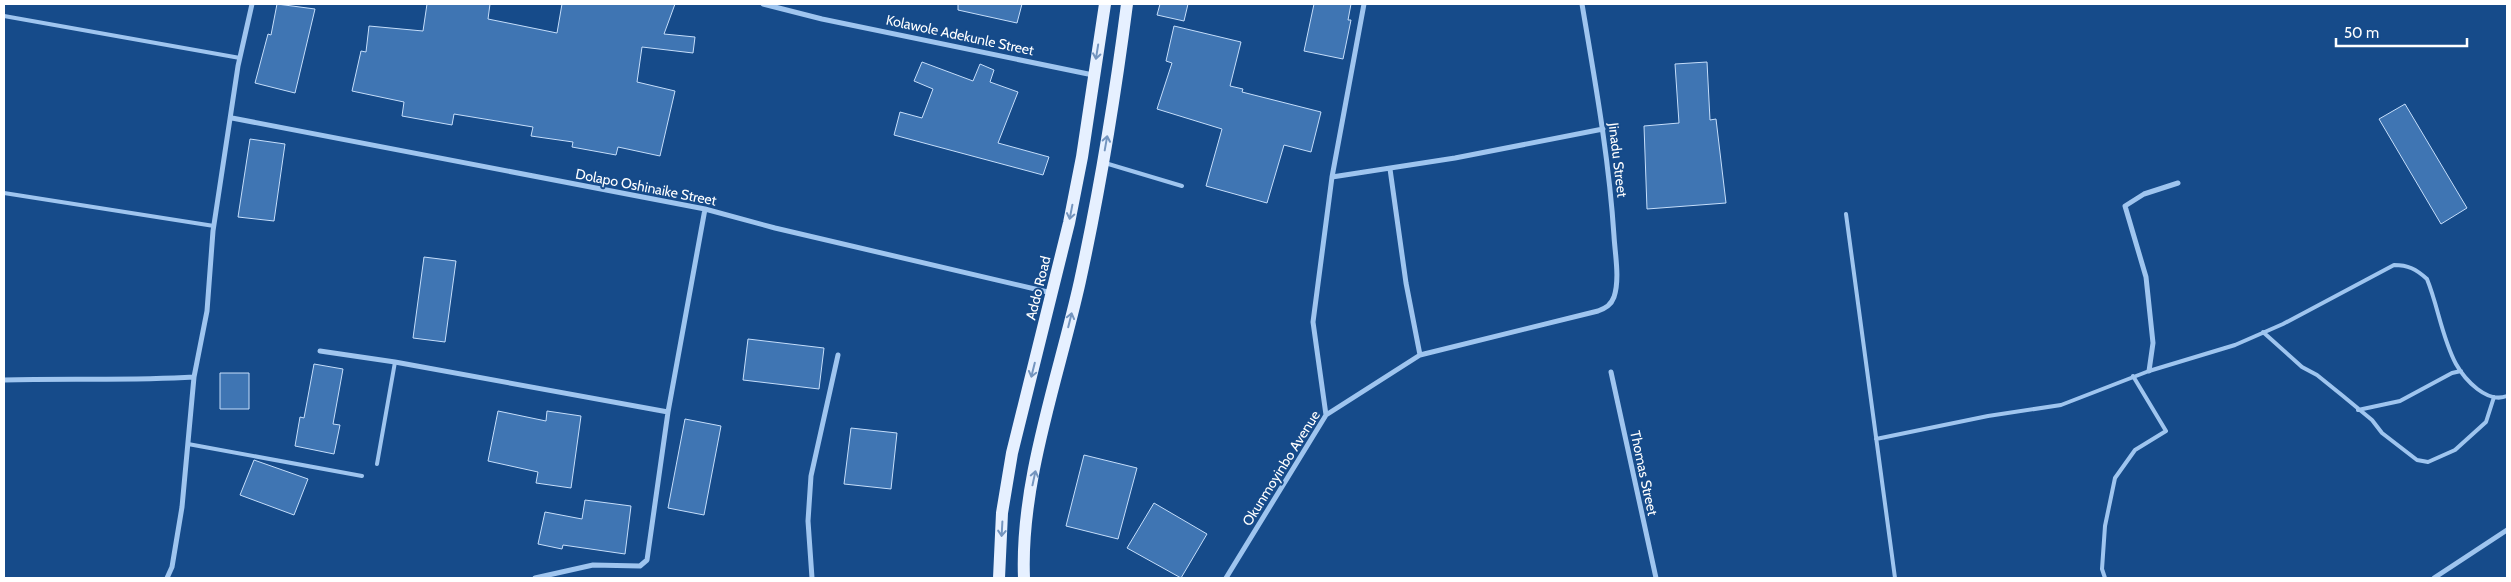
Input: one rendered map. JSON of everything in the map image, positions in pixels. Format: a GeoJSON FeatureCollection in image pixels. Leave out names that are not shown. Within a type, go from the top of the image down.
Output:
{"type":"FeatureCollection","features":[{"type":"Feature","properties":{"kind":"main road","name":"Addo Road"},"geometry":{"type":"LineString","coordinates":[[999,578],[1002,513],[1012,453],[1052,293],[1082,157],[1105,4]]}},
{"type":"Feature","properties":{"kind":"main road"},"geometry":{"type":"LineString","coordinates":[[1024,578],[1023,549],[1026,512],[1051,395],[1080,282],[1117,83],[1127,4]]}},
{"type":"Feature","properties":{"kind":"street"},"geometry":{"type":"LineString","coordinates":[[167,578],[172,567],[182,507],[194,377],[207,311],[214,226],[240,58],[252,4]]}},
{"type":"Feature","properties":{"kind":"street","name":"Kolawole Adekunle Street"},"geometry":{"type":"LineString","coordinates":[[763,4],[822,19],[1094,75]]}},
{"type":"Feature","properties":{"kind":"street"},"geometry":{"type":"LineString","coordinates":[[1326,415],[1313,322],[1332,177],[1364,4]]}},
{"type":"Feature","properties":{"kind":"street","name":"Jinadu Street"},"geometry":{"type":"LineString","coordinates":[[1582,4],[1603,129],[1611,196],[1616,269],[1615,295],[1612,302],[1606,308],[1598,311]]}},
{"type":"Feature","properties":{"kind":"street","name":"Dolapo Oshinaike Street"},"geometry":{"type":"LineString","coordinates":[[232,118],[705,209],[775,228],[1052,293]]}},
{"type":"Feature","properties":{"kind":"street"},"geometry":{"type":"LineString","coordinates":[[1332,177],[1390,169],[1603,129]]}},
{"type":"Feature","properties":{"kind":"street"},"geometry":{"type":"LineString","coordinates":[[1390,169],[1403,264],[1420,356]]}},
{"type":"Feature","properties":{"kind":"street"},"geometry":{"type":"LineString","coordinates":[[2149,371],[2153,343],[2146,277],[2130,230],[2125,206],[2144,194],[2178,183]]}},
{"type":"Feature","properties":{"kind":"street"},"geometry":{"type":"LineString","coordinates":[[535,578],[592,565],[640,566],[647,560],[668,412],[705,209]]}},
{"type":"Feature","properties":{"kind":"street","name":"Okunmoyinbo Avenue"},"geometry":{"type":"LineString","coordinates":[[1226,578],[1326,415],[1420,356],[1437,350],[1598,311]]}},
{"type":"Feature","properties":{"kind":"street"},"geometry":{"type":"LineString","coordinates":[[320,351],[395,362],[668,412]]}},
{"type":"Feature","properties":{"kind":"street"},"geometry":{"type":"LineString","coordinates":[[812,578],[808,521],[811,476],[838,355]]}},
{"type":"Feature","properties":{"kind":"street","name":"Thomas Street"},"geometry":{"type":"LineString","coordinates":[[1610,372],[1656,578]]}},
{"type":"Feature","properties":{"kind":"street"},"geometry":{"type":"LineString","coordinates":[[4,380],[68,378],[146,380],[194,377]]}},
{"type":"Feature","properties":{"kind":"street"},"geometry":{"type":"LineString","coordinates":[[2434,578],[2507,530]]}},
{"type":"Feature","properties":{"kind":"lane"},"geometry":{"type":"LineString","coordinates":[[4,16],[240,58]]}},
{"type":"Feature","properties":{"kind":"lane"},"geometry":{"type":"LineString","coordinates":[[1103,162],[1182,186]]}},
{"type":"Feature","properties":{"kind":"lane"},"geometry":{"type":"LineString","coordinates":[[4,193],[214,226]]}},
{"type":"Feature","properties":{"kind":"lane"},"geometry":{"type":"LineString","coordinates":[[1846,214],[1895,578]]}},
{"type":"Feature","properties":{"kind":"lane"},"geometry":{"type":"LineString","coordinates":[[1876,439],[1988,416],[2061,405],[2133,376],[2234,345],[2394,265],[2407,265],[2418,270],[2427,279],[2446,340],[2461,371],[2486,396],[2507,396]]}},
{"type":"Feature","properties":{"kind":"lane"},"geometry":{"type":"LineString","coordinates":[[2263,332],[2290,357],[2317,375],[2372,420],[2382,433],[2417,460],[2428,462],[2455,450],[2476,433],[2486,422],[2494,397]]}},
{"type":"Feature","properties":{"kind":"lane"},"geometry":{"type":"LineString","coordinates":[[377,464],[395,362]]}},
{"type":"Feature","properties":{"kind":"lane"},"geometry":{"type":"LineString","coordinates":[[2358,410],[2400,401],[2461,371]]}},
{"type":"Feature","properties":{"kind":"lane"},"geometry":{"type":"LineString","coordinates":[[2105,578],[2102,570],[2105,526],[2114,478],[2136,450],[2166,431],[2133,376]]}},
{"type":"Feature","properties":{"kind":"lane"},"geometry":{"type":"LineString","coordinates":[[188,444],[362,476]]}},
{"type":"Feature","properties":{"kind":"building"},"geometry":{"type":"Polygon","coordinates":[[[277,4],[315,9],[295,93],[255,83],[268,34],[271,35],[277,4]]]}},
{"type":"Feature","properties":{"kind":"building"},"geometry":{"type":"Polygon","coordinates":[[[427,4],[490,4],[488,19],[557,33],[562,4],[675,4],[664,34],[695,37],[693,53],[642,47],[637,82],[675,91],[660,156],[618,147],[616,155],[572,147],[573,142],[531,136],[533,127],[454,114],[452,125],[402,116],[404,102],[352,91],[361,51],[366,52],[369,26],[423,31],[427,4]]]}},
{"type":"Feature","properties":{"kind":"building"},"geometry":{"type":"Polygon","coordinates":[[[958,4],[1022,4],[1017,23],[958,10],[958,4]]]}},
{"type":"Feature","properties":{"kind":"building"},"geometry":{"type":"Polygon","coordinates":[[[1160,4],[1188,4],[1184,21],[1157,15],[1160,4]]]}},
{"type":"Feature","properties":{"kind":"building"},"geometry":{"type":"Polygon","coordinates":[[[1314,4],[1351,4],[1348,20],[1351,20],[1343,59],[1304,51],[1314,4]]]}},
{"type":"Feature","properties":{"kind":"building"},"geometry":{"type":"Polygon","coordinates":[[[1174,26],[1241,42],[1230,86],[1243,89],[1242,92],[1321,112],[1311,152],[1284,145],[1267,203],[1206,186],[1222,129],[1157,109],[1172,63],[1166,61],[1174,26]]]}},
{"type":"Feature","properties":{"kind":"building"},"geometry":{"type":"Polygon","coordinates":[[[922,62],[973,81],[980,64],[994,70],[990,82],[1018,92],[998,143],[1049,157],[1043,175],[894,135],[900,112],[922,118],[933,89],[914,81],[922,62]]]}},
{"type":"Feature","properties":{"kind":"building"},"geometry":{"type":"Polygon","coordinates":[[[1707,62],[1710,120],[1716,119],[1726,203],[1647,209],[1644,126],[1679,123],[1675,64],[1707,62]]]}},
{"type":"Feature","properties":{"kind":"building"},"geometry":{"type":"Polygon","coordinates":[[[2405,104],[2467,208],[2441,224],[2379,119],[2405,104]]]}},
{"type":"Feature","properties":{"kind":"building"},"geometry":{"type":"Polygon","coordinates":[[[250,139],[285,144],[274,221],[238,217],[250,139]]]}},
{"type":"Feature","properties":{"kind":"building"},"geometry":{"type":"Polygon","coordinates":[[[424,257],[456,261],[445,342],[413,338],[424,257]]]}},
{"type":"Feature","properties":{"kind":"building"},"geometry":{"type":"Polygon","coordinates":[[[748,339],[824,348],[819,389],[743,380],[748,339]]]}},
{"type":"Feature","properties":{"kind":"building"},"geometry":{"type":"Polygon","coordinates":[[[314,364],[343,369],[333,424],[340,425],[334,454],[295,446],[300,417],[304,418],[314,364]]]}},
{"type":"Feature","properties":{"kind":"building"},"geometry":{"type":"Polygon","coordinates":[[[220,373],[249,373],[249,409],[220,409],[220,373]]]}},
{"type":"Feature","properties":{"kind":"building"},"geometry":{"type":"Polygon","coordinates":[[[498,411],[546,421],[547,411],[581,416],[571,488],[536,483],[538,472],[488,461],[498,411]]]}},
{"type":"Feature","properties":{"kind":"building"},"geometry":{"type":"Polygon","coordinates":[[[685,419],[721,426],[704,515],[668,508],[685,419]]]}},
{"type":"Feature","properties":{"kind":"building"},"geometry":{"type":"Polygon","coordinates":[[[851,428],[897,433],[891,489],[844,484],[851,428]]]}},
{"type":"Feature","properties":{"kind":"building"},"geometry":{"type":"Polygon","coordinates":[[[1084,455],[1137,468],[1118,539],[1066,526],[1084,455]]]}},
{"type":"Feature","properties":{"kind":"building"},"geometry":{"type":"Polygon","coordinates":[[[254,460],[308,479],[294,515],[240,495],[254,460]]]}},
{"type":"Feature","properties":{"kind":"building"},"geometry":{"type":"Polygon","coordinates":[[[585,500],[631,506],[625,554],[563,545],[562,549],[538,544],[545,512],[582,519],[585,500]]]}},
{"type":"Feature","properties":{"kind":"building"},"geometry":{"type":"Polygon","coordinates":[[[1154,503],[1207,534],[1181,578],[1127,548],[1154,503]]]}}]}
